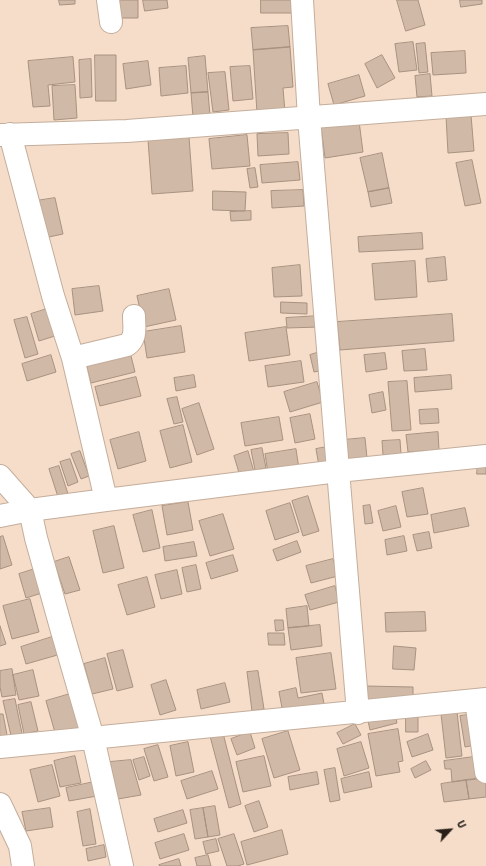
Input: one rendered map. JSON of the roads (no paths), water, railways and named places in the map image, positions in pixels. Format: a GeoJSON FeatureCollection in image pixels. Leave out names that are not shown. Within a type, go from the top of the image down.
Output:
{"type":"FeatureCollection","features":[{"type":"Feature","properties":{"kind":"street"},"geometry":{"type":"LineString","coordinates":[[108,0],[111,22]]}},
{"type":"Feature","properties":{"kind":"street"},"geometry":{"type":"LineString","coordinates":[[302,0],[309,118],[358,713]]}},
{"type":"Feature","properties":{"kind":"street"},"geometry":{"type":"LineString","coordinates":[[106,500],[73,358],[5,134],[127,131],[486,104]]}},
{"type":"Feature","properties":{"kind":"street"},"geometry":{"type":"LineString","coordinates":[[73,358],[127,345],[132,342],[134,335],[134,316]]}},
{"type":"Feature","properties":{"kind":"street"},"geometry":{"type":"LineString","coordinates":[[0,516],[30,510],[338,471],[486,456]]}},
{"type":"Feature","properties":{"kind":"street"},"geometry":{"type":"LineString","coordinates":[[0,476],[30,510],[36,538],[93,738],[122,866]]}},
{"type":"Feature","properties":{"kind":"street"},"geometry":{"type":"LineString","coordinates":[[0,747],[481,700],[486,772]]}},
{"type":"Feature","properties":{"kind":"street"},"geometry":{"type":"LineString","coordinates":[[0,804],[20,846],[23,866]]}}]}
